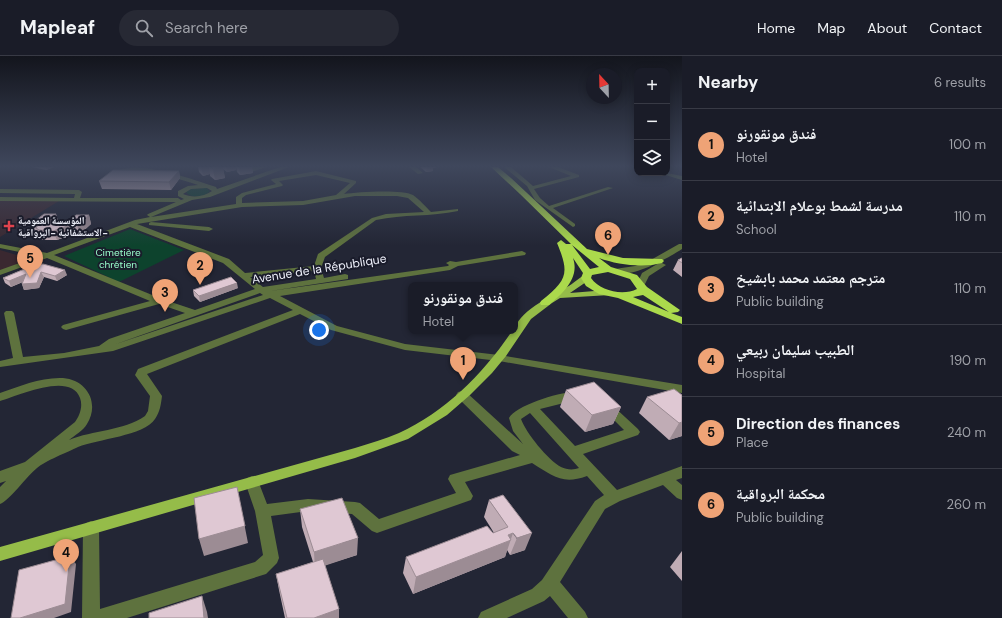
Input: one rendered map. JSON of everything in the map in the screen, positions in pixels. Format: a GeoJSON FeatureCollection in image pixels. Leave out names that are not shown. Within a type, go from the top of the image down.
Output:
{"type":"FeatureCollection","features":[{"type":"Feature","properties":{"kind":"highway"},"geometry":{"type":"LineString","coordinates":[[515,193],[574,252],[592,286],[682,321]]}},
{"type":"Feature","properties":{"kind":"highway"},"geometry":{"type":"LineString","coordinates":[[524,193],[571,240],[613,270],[636,279],[659,302],[682,314]]}},
{"type":"Feature","properties":{"kind":"highway"},"geometry":{"type":"LineString","coordinates":[[549,300],[558,293],[570,272],[568,259],[560,238]]}},
{"type":"Feature","properties":{"kind":"highway"},"geometry":{"type":"LineString","coordinates":[[571,240],[608,258],[627,262],[659,260]]}},
{"type":"Feature","properties":{"kind":"highway"},"geometry":{"type":"LineString","coordinates":[[587,276],[596,270],[613,270]]}},
{"type":"Feature","properties":{"kind":"highway"},"geometry":{"type":"LineString","coordinates":[[611,294],[634,295],[640,292],[642,286]]}},
{"type":"Feature","properties":{"kind":"main road"},"geometry":{"type":"LineString","coordinates":[[518,330],[527,318],[549,300],[573,288],[587,276]]}},
{"type":"Feature","properties":{"kind":"main road"},"geometry":{"type":"LineString","coordinates":[[549,300],[611,294]]}},
{"type":"Feature","properties":{"kind":"main road"},"geometry":{"type":"LineString","coordinates":[[0,554],[355,453],[403,436],[435,419],[462,395],[498,358],[515,334]]}},
{"type":"Feature","properties":{"kind":"street"},"geometry":{"type":"LineString","coordinates":[[76,200],[79,193]]}},
{"type":"Feature","properties":{"kind":"street"},"geometry":{"type":"LineString","coordinates":[[180,193],[181,196],[204,197],[208,193]]}},
{"type":"Feature","properties":{"kind":"street"},"geometry":{"type":"LineString","coordinates":[[239,206],[239,197],[247,193]]}},
{"type":"Feature","properties":{"kind":"street"},"geometry":{"type":"LineString","coordinates":[[339,196],[342,193]]}},
{"type":"Feature","properties":{"kind":"street"},"geometry":{"type":"LineString","coordinates":[[534,193],[537,199],[573,225]]}},
{"type":"Feature","properties":{"kind":"street"},"geometry":{"type":"LineString","coordinates":[[548,208],[594,193]]}},
{"type":"Feature","properties":{"kind":"street"},"geometry":{"type":"LineString","coordinates":[[133,222],[239,206],[303,203],[339,196],[404,194],[413,197],[430,214]]}},
{"type":"Feature","properties":{"kind":"street"},"geometry":{"type":"LineString","coordinates":[[170,201],[192,197]]}},
{"type":"Feature","properties":{"kind":"street"},"geometry":{"type":"LineString","coordinates":[[0,273],[133,222],[192,197]]}},
{"type":"Feature","properties":{"kind":"street"},"geometry":{"type":"LineString","coordinates":[[0,199],[170,201],[179,202],[178,204]]}},
{"type":"Feature","properties":{"kind":"street"},"geometry":{"type":"LineString","coordinates":[[321,280],[317,268],[318,259],[324,253],[374,219],[386,216],[430,214],[456,210]]}},
{"type":"Feature","properties":{"kind":"street"},"geometry":{"type":"LineString","coordinates":[[133,222],[193,226],[208,229]]}},
{"type":"Feature","properties":{"kind":"street"},"geometry":{"type":"LineString","coordinates":[[133,222],[226,260],[261,290],[334,328],[405,347],[498,358],[682,389]]}},
{"type":"Feature","properties":{"kind":"street"},"geometry":{"type":"LineString","coordinates":[[1,246],[46,255],[159,301],[206,318]]}},
{"type":"Feature","properties":{"kind":"street"},"geometry":{"type":"LineString","coordinates":[[613,270],[640,268],[659,260],[682,246]]}},
{"type":"Feature","properties":{"kind":"street","name":"Avenue de la République"},"geometry":{"type":"LineString","coordinates":[[101,348],[114,341],[261,290],[321,280],[448,263],[456,264],[522,254]]}},
{"type":"Feature","properties":{"kind":"street"},"geometry":{"type":"LineString","coordinates":[[642,286],[645,276],[682,254]]}},
{"type":"Feature","properties":{"kind":"street","name":"Avenue de la République"},"geometry":{"type":"LineString","coordinates":[[0,364],[18,360],[62,356],[101,348],[113,348],[271,295],[450,268],[456,264]]}},
{"type":"Feature","properties":{"kind":"street"},"geometry":{"type":"LineString","coordinates":[[245,276],[317,268]]}},
{"type":"Feature","properties":{"kind":"street"},"geometry":{"type":"LineString","coordinates":[[66,327],[159,301]]}},
{"type":"Feature","properties":{"kind":"street"},"geometry":{"type":"LineString","coordinates":[[0,478],[92,437],[128,429],[142,424],[150,418],[153,413],[156,396],[141,375],[142,372],[300,311]]}},
{"type":"Feature","properties":{"kind":"street"},"geometry":{"type":"LineString","coordinates":[[9,313],[18,360]]}},
{"type":"Feature","properties":{"kind":"street"},"geometry":{"type":"LineString","coordinates":[[0,397],[44,384],[68,382],[78,387],[86,395],[87,405],[84,419],[85,428],[92,437]]}},
{"type":"Feature","properties":{"kind":"street"},"geometry":{"type":"LineString","coordinates":[[462,395],[517,447],[550,467],[567,475],[581,474],[590,470]]}},
{"type":"Feature","properties":{"kind":"street"},"geometry":{"type":"LineString","coordinates":[[550,467],[516,425],[515,418],[518,413],[574,396],[593,397],[634,432],[573,452]]}},
{"type":"Feature","properties":{"kind":"street"},"geometry":{"type":"LineString","coordinates":[[532,408],[615,497]]}},
{"type":"Feature","properties":{"kind":"street"},"geometry":{"type":"LineString","coordinates":[[0,498],[35,463],[76,428],[84,419]]}},
{"type":"Feature","properties":{"kind":"street"},"geometry":{"type":"LineString","coordinates":[[262,511],[308,505],[355,508],[377,526],[466,496],[455,479],[533,456]]}},
{"type":"Feature","properties":{"kind":"street"},"geometry":{"type":"LineString","coordinates":[[487,618],[538,595],[550,583],[600,505],[615,497],[682,472]]}},
{"type":"Feature","properties":{"kind":"street"},"geometry":{"type":"LineString","coordinates":[[665,478],[682,494]]}},
{"type":"Feature","properties":{"kind":"street"},"geometry":{"type":"LineString","coordinates":[[100,618],[260,568],[267,563],[271,558],[271,552],[262,511],[252,482]]}},
{"type":"Feature","properties":{"kind":"street"},"geometry":{"type":"LineString","coordinates":[[91,528],[91,618]]}},
{"type":"Feature","properties":{"kind":"street"},"geometry":{"type":"LineString","coordinates":[[550,583],[579,618]]}},
{"type":"Feature","properties":{"kind":"shaded area","name":"المؤسسة العمومية الاستشفائية -البرواقية-"},"geometry":{"type":"Polygon","coordinates":[[[0,200],[4,200],[59,201],[0,237],[0,200]]]}},
{"type":"Feature","properties":{"kind":"shaded area","name":"المؤسسة العمومية الاستشفائية -البرواقية-"},"geometry":{"type":"Polygon","coordinates":[[[0,250],[30,259],[0,271],[0,250]]]}},
{"type":"Feature","properties":{"kind":"green space"},"geometry":{"type":"Polygon","coordinates":[[[208,193],[202,196],[191,196],[188,194],[208,193]]]}},
{"type":"Feature","properties":{"kind":"green space","name":"Cimetière chrétien"},"geometry":{"type":"Polygon","coordinates":[[[130,229],[184,250],[119,282],[64,256],[130,229]]]}},
{"type":"Feature","properties":{"kind":"building"},"geometry":{"type":"Polygon","coordinates":[[[44,214],[56,214],[48,220],[69,221],[76,215],[89,215],[77,225],[70,225],[53,231],[39,230],[36,228],[39,224],[31,224],[44,214]]]}},
{"type":"Feature","properties":{"kind":"building"},"geometry":{"type":"Polygon","coordinates":[[[43,264],[65,270],[55,276],[41,272],[37,283],[22,284],[26,274],[9,281],[3,278],[34,265],[43,264]]]}},
{"type":"Feature","properties":{"kind":"building"},"geometry":{"type":"Polygon","coordinates":[[[231,277],[237,283],[199,296],[193,290],[231,277]]]}},
{"type":"Feature","properties":{"kind":"building"},"geometry":{"type":"Polygon","coordinates":[[[594,382],[621,407],[592,415],[566,390],[594,382]]]}},
{"type":"Feature","properties":{"kind":"building"},"geometry":{"type":"Polygon","coordinates":[[[674,389],[682,395],[682,422],[679,423],[647,397],[674,389]]]}},
{"type":"Feature","properties":{"kind":"building"},"geometry":{"type":"Polygon","coordinates":[[[237,487],[245,526],[199,539],[194,498],[237,487]]]}},
{"type":"Feature","properties":{"kind":"building"},"geometry":{"type":"Polygon","coordinates":[[[503,495],[532,533],[517,538],[513,533],[508,535],[511,540],[416,577],[406,557],[487,526],[493,533],[508,527],[489,500],[503,495]]]}},
{"type":"Feature","properties":{"kind":"building"},"geometry":{"type":"Polygon","coordinates":[[[342,498],[358,538],[314,552],[300,509],[342,498]]]}},
{"type":"Feature","properties":{"kind":"building"},"geometry":{"type":"Polygon","coordinates":[[[70,556],[65,604],[20,618],[11,618],[19,570],[70,556]]]}},
{"type":"Feature","properties":{"kind":"building"},"geometry":{"type":"Polygon","coordinates":[[[323,559],[339,609],[314,618],[287,618],[276,574],[323,559]]]}},
{"type":"Feature","properties":{"kind":"building"},"geometry":{"type":"Polygon","coordinates":[[[202,596],[204,618],[149,618],[149,613],[202,596]]]}},
{"type":"Feature","properties":{"kind":"place","name":"المؤسسة العمومية الاستشفائية -البرواقية-"},"geometry":{"type":"Point","coordinates":[9,226]}},
{"type":"Feature","properties":{"kind":"place","name":"محكمة البرواقية"},"geometry":{"type":"Point","coordinates":[608,255]}},
{"type":"Feature","properties":{"kind":"place","name":"Direction des finances"},"geometry":{"type":"Point","coordinates":[30,278]}},
{"type":"Feature","properties":{"kind":"place","name":"مدرسة لشمط بوعلام الابتدائية"},"geometry":{"type":"Point","coordinates":[200,285]}},
{"type":"Feature","properties":{"kind":"place","name":"مترجم معتمد محمد بابشيخ"},"geometry":{"type":"Point","coordinates":[165,312]}},
{"type":"Feature","properties":{"kind":"place","name":"فندق مونقورنو"},"geometry":{"type":"Point","coordinates":[463,380]}},
{"type":"Feature","properties":{"kind":"place","name":"الطبيب سليمان ربيعي"},"geometry":{"type":"Point","coordinates":[66,572]}}]}
